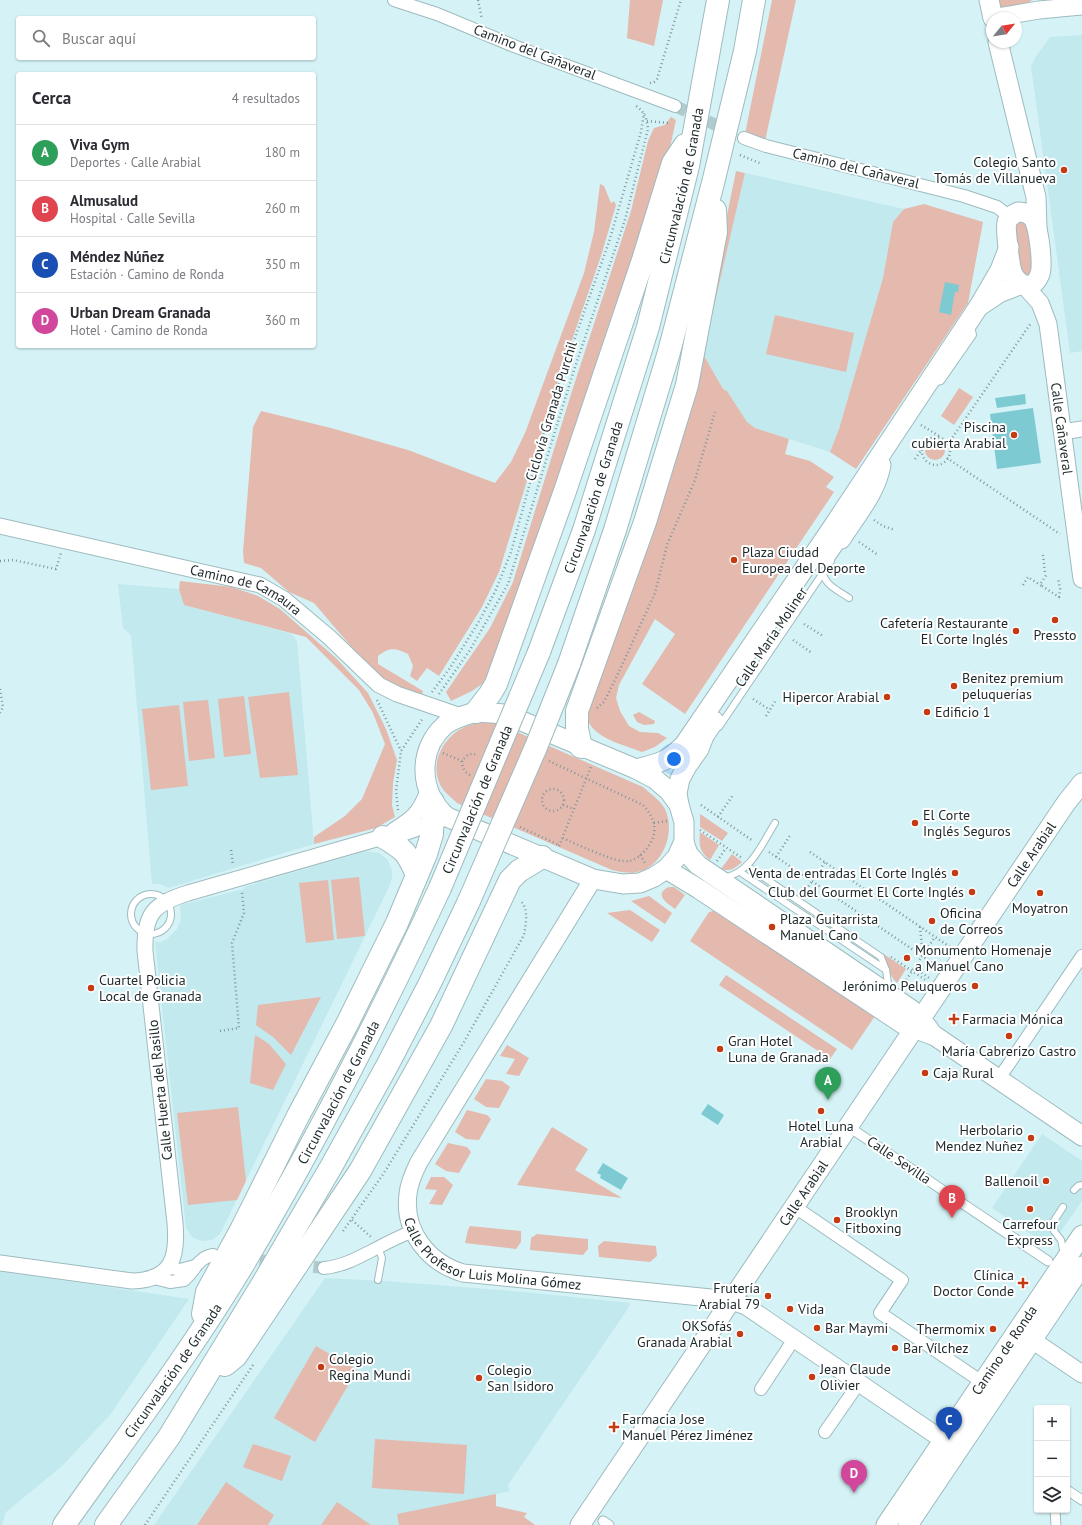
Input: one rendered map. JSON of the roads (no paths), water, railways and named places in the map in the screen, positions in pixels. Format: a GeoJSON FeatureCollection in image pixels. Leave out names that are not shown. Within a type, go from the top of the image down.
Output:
{"type":"FeatureCollection","features":[{"type":"Feature","properties":{"kind":"highway","name":"Circunvalación de Granada"},"geometry":{"type":"LineString","coordinates":[[64,1525],[199,1334],[247,1259],[304,1159],[377,1020],[440,888],[539,652],[584,530],[648,326],[688,166],[718,0]]}},
{"type":"Feature","properties":{"kind":"highway","name":"Circunvalación de Granada"},"geometry":{"type":"LineString","coordinates":[[106,1525],[169,1437],[204,1381],[331,1167],[387,1066],[469,901],[536,747],[569,664],[615,530],[669,352],[713,184],[744,52],[754,0]]}},
{"type":"Feature","properties":{"kind":"highway"},"geometry":{"type":"LineString","coordinates":[[468,714],[490,694],[496,684],[565,491],[644,260],[673,163],[696,127]]}},
{"type":"Feature","properties":{"kind":"highway"},"geometry":{"type":"LineString","coordinates":[[587,756],[577,729],[577,711],[645,522],[687,385],[716,232],[713,184]]}},
{"type":"Feature","properties":{"kind":"highway"},"geometry":{"type":"LineString","coordinates":[[199,1334],[207,1292],[241,1230],[397,923],[426,854],[432,834],[435,808]]}},
{"type":"Feature","properties":{"kind":"highway"},"geometry":{"type":"LineString","coordinates":[[384,837],[399,846],[408,856],[417,875]]}},
{"type":"Feature","properties":{"kind":"highway"},"geometry":{"type":"LineString","coordinates":[[204,1381],[236,1356],[360,1171],[440,1026],[510,880],[519,871],[553,850]]}},
{"type":"Feature","properties":{"kind":"main road"},"geometry":{"type":"LineString","coordinates":[[989,0],[991,12]]}},
{"type":"Feature","properties":{"kind":"main road"},"geometry":{"type":"LineString","coordinates":[[1014,12],[1039,5],[1082,6]]}},
{"type":"Feature","properties":{"kind":"main road","name":"Calle María Moliner"},"geometry":{"type":"LineString","coordinates":[[974,313],[999,293],[1023,284],[1030,285],[1035,282],[1040,274],[1041,264],[1037,228],[1036,197],[999,48]]}},
{"type":"Feature","properties":{"kind":"main road"},"geometry":{"type":"LineString","coordinates":[[1023,284],[1017,279],[1012,271],[1007,225],[1013,215],[1024,203],[1031,177]]}},
{"type":"Feature","properties":{"kind":"main road"},"geometry":{"type":"LineString","coordinates":[[1013,215],[1022,212],[1028,214],[1033,219],[1037,228]]}},
{"type":"Feature","properties":{"kind":"main road","name":"Calle María Moliner"},"geometry":{"type":"LineString","coordinates":[[636,769],[664,761],[673,756],[694,749],[837,539],[844,545],[882,451],[974,313],[1000,270],[1009,247]]}},
{"type":"Feature","properties":{"kind":"main road","name":"Calle Cañaveral"},"geometry":{"type":"LineString","coordinates":[[1023,284],[1040,303],[1048,324],[1082,579]]}},
{"type":"Feature","properties":{"kind":"main road","name":"Calle María Moliner"},"geometry":{"type":"LineString","coordinates":[[674,813],[679,782],[694,749],[866,489]]}},
{"type":"Feature","properties":{"kind":"main road"},"geometry":{"type":"LineString","coordinates":[[684,842],[675,859],[657,868],[654,877],[640,883],[623,884],[593,879],[553,850],[435,808],[425,770],[426,756],[429,747],[435,737],[446,725],[468,714],[505,714],[587,756],[636,769],[661,784],[670,794],[674,813],[685,828],[684,842],[686,852],[692,860],[716,871],[912,1010],[918,1024],[1082,1136]]}},
{"type":"Feature","properties":{"kind":"main road","name":"Calle Arabial"},"geometry":{"type":"LineString","coordinates":[[580,1525],[918,1024],[932,984],[1081,784]]}},
{"type":"Feature","properties":{"kind":"main road"},"geometry":{"type":"LineString","coordinates":[[657,868],[699,889],[903,1024],[918,1024]]}},
{"type":"Feature","properties":{"kind":"main road","name":"Calle Profesor Luis Molina Gómez"},"geometry":{"type":"LineString","coordinates":[[593,879],[419,1162],[412,1178],[408,1195],[408,1211],[413,1231],[422,1246],[434,1259],[451,1269],[464,1273],[705,1297],[732,1301],[746,1306],[943,1440]]}},
{"type":"Feature","properties":{"kind":"main road"},"geometry":{"type":"LineString","coordinates":[[905,1006],[914,1004],[930,994],[932,984]]}},
{"type":"Feature","properties":{"kind":"main road","name":"Camino de Ronda"},"geometry":{"type":"LineString","coordinates":[[886,1525],[1082,1235]]}},
{"type":"Feature","properties":{"kind":"main road","name":"Camino de Ronda"},"geometry":{"type":"LineString","coordinates":[[914,1523],[971,1430],[1032,1340],[1065,1262]]}},
{"type":"Feature","properties":{"kind":"main road"},"geometry":{"type":"LineString","coordinates":[[1014,1336],[1032,1340],[1082,1374]]}},
{"type":"Feature","properties":{"kind":"main road"},"geometry":{"type":"LineString","coordinates":[[943,1440],[971,1430]]}},
{"type":"Feature","properties":{"kind":"street","name":"Camino del Cañaveral"},"geometry":{"type":"LineString","coordinates":[[394,0],[437,14],[675,106]]}},
{"type":"Feature","properties":{"kind":"street","name":"Camino del Cañaveral"},"geometry":{"type":"LineString","coordinates":[[744,138],[766,146],[964,196],[997,207],[1013,215]]}},
{"type":"Feature","properties":{"kind":"street"},"geometry":{"type":"LineString","coordinates":[[1062,432],[1082,429]]}},
{"type":"Feature","properties":{"kind":"street","name":"Camino de Camaura"},"geometry":{"type":"LineString","coordinates":[[0,526],[260,585],[284,598],[329,637],[379,685],[397,694],[468,714]]}},
{"type":"Feature","properties":{"kind":"street","name":"Calle Huerta del Rasillo"},"geometry":{"type":"LineString","coordinates":[[384,837],[413,817],[421,807],[435,808]]}},
{"type":"Feature","properties":{"kind":"street","name":"Calle Huerta del Rasillo"},"geometry":{"type":"LineString","coordinates":[[0,1263],[132,1281],[147,1280],[154,1278],[168,1267],[176,1251],[177,1239],[145,951],[145,933],[151,915],[157,907],[166,901],[188,893],[384,837],[404,833],[435,808]]}},
{"type":"Feature","properties":{"kind":"street"},"geometry":{"type":"LineString","coordinates":[[998,1080],[1082,956]]}},
{"type":"Feature","properties":{"kind":"street","name":"Calle Sevilla"},"geometry":{"type":"LineString","coordinates":[[849,1127],[1065,1262]]}},
{"type":"Feature","properties":{"kind":"street"},"geometry":{"type":"LineString","coordinates":[[795,1207],[902,1280],[880,1313],[982,1382]]}},
{"type":"Feature","properties":{"kind":"street"},"geometry":{"type":"LineString","coordinates":[[324,1268],[340,1266],[413,1231]]}},
{"type":"Feature","properties":{"kind":"street"},"geometry":{"type":"LineString","coordinates":[[154,1278],[170,1282],[184,1280],[202,1258],[213,1255]]}},
{"type":"Feature","properties":{"kind":"street"},"geometry":{"type":"LineString","coordinates":[[168,1267],[180,1270],[194,1266]]}},
{"type":"Feature","properties":{"kind":"street"},"geometry":{"type":"LineString","coordinates":[[760,1389],[794,1339]]}},
{"type":"Feature","properties":{"kind":"street"},"geometry":{"type":"LineString","coordinates":[[825,1432],[859,1383]]}},
{"type":"Feature","properties":{"kind":"street"},"geometry":{"type":"LineString","coordinates":[[1070,1492],[1082,1500]]}},
{"type":"Feature","properties":{"kind":"street"},"geometry":{"type":"LineString","coordinates":[[1055,1513],[1056,1525]]}},
{"type":"Feature","properties":{"kind":"lane"},"geometry":{"type":"LineString","coordinates":[[716,731],[823,572],[844,545]]}},
{"type":"Feature","properties":{"kind":"lane"},"geometry":{"type":"LineString","coordinates":[[823,572],[827,583],[849,598]]}},
{"type":"Feature","properties":{"kind":"lane"},"geometry":{"type":"LineString","coordinates":[[816,584],[827,583]]}},
{"type":"Feature","properties":{"kind":"lane"},"geometry":{"type":"LineString","coordinates":[[716,871],[730,876],[740,872],[775,823]]}},
{"type":"Feature","properties":{"kind":"lane"},"geometry":{"type":"LineString","coordinates":[[746,863],[880,956],[884,962],[886,970],[889,995]]}},
{"type":"Feature","properties":{"kind":"lane"},"geometry":{"type":"LineString","coordinates":[[740,872],[886,970]]}},
{"type":"Feature","properties":{"kind":"lane"},"geometry":{"type":"LineString","coordinates":[[145,933],[137,930],[134,926],[130,913],[132,906],[141,896],[147,894],[154,894],[166,901]]}},
{"type":"Feature","properties":{"kind":"lane"},"geometry":{"type":"LineString","coordinates":[[1074,1190],[1082,1185]]}},
{"type":"Feature","properties":{"kind":"lane"},"geometry":{"type":"LineString","coordinates":[[1063,1208],[1052,1224],[1054,1231],[1061,1240],[1065,1262]]}},
{"type":"Feature","properties":{"kind":"lane"},"geometry":{"type":"LineString","coordinates":[[378,1248],[382,1258],[378,1280]]}},
{"type":"Feature","properties":{"kind":"water"},"geometry":{"type":"Polygon","coordinates":[[[945,282],[959,285],[958,292],[955,292],[951,315],[939,312],[945,282]]]}},
{"type":"Feature","properties":{"kind":"water"},"geometry":{"type":"Polygon","coordinates":[[[1025,394],[1026,404],[997,408],[995,398],[1025,394]]]}},
{"type":"Feature","properties":{"kind":"water"},"geometry":{"type":"Polygon","coordinates":[[[1033,408],[1041,463],[997,469],[990,414],[1033,408]]]}},
{"type":"Feature","properties":{"kind":"water"},"geometry":{"type":"Polygon","coordinates":[[[708,1104],[724,1115],[718,1125],[701,1114],[708,1104]]]}},
{"type":"Feature","properties":{"kind":"water"},"geometry":{"type":"Polygon","coordinates":[[[603,1163],[628,1178],[621,1190],[600,1178],[601,1175],[597,1173],[603,1163]]]}},
{"type":"Feature","properties":{"kind":"tunnel"},"geometry":{"type":"LineString","coordinates":[[675,106],[744,138]]}},
{"type":"Feature","properties":{"kind":"tunnel"},"geometry":{"type":"LineString","coordinates":[[242,1258],[324,1268]]}},
{"type":"Feature","properties":{"kind":"place","name":"Colegio Santo Tomás de Villanueva"},"geometry":{"type":"Point","coordinates":[1064,170]}},
{"type":"Feature","properties":{"kind":"place","name":"Piscina cubierta Arabial"},"geometry":{"type":"Point","coordinates":[1014,435]}},
{"type":"Feature","properties":{"kind":"place","name":"Plaza Ciudad Europea del Deporte"},"geometry":{"type":"Point","coordinates":[734,560]}},
{"type":"Feature","properties":{"kind":"place","name":"Pressto"},"geometry":{"type":"Point","coordinates":[1055,620]}},
{"type":"Feature","properties":{"kind":"place","name":"Cafetería Restaurante El Corte Inglés"},"geometry":{"type":"Point","coordinates":[1016,631]}},
{"type":"Feature","properties":{"kind":"place","name":"Benitez premium peluquerías"},"geometry":{"type":"Point","coordinates":[954,686]}},
{"type":"Feature","properties":{"kind":"place","name":"Hipercor Arabial"},"geometry":{"type":"Point","coordinates":[887,697]}},
{"type":"Feature","properties":{"kind":"place","name":"Edificio 1"},"geometry":{"type":"Point","coordinates":[927,712]}},
{"type":"Feature","properties":{"kind":"place","name":"El Corte Inglés Seguros"},"geometry":{"type":"Point","coordinates":[915,823]}},
{"type":"Feature","properties":{"kind":"place","name":"Venta de entradas El Corte Inglés"},"geometry":{"type":"Point","coordinates":[955,873]}},
{"type":"Feature","properties":{"kind":"place","name":"Club del Gourmet El Corte Inglés"},"geometry":{"type":"Point","coordinates":[972,892]}},
{"type":"Feature","properties":{"kind":"place","name":"Moyatron"},"geometry":{"type":"Point","coordinates":[1040,893]}},
{"type":"Feature","properties":{"kind":"place","name":"Oficina de Correos"},"geometry":{"type":"Point","coordinates":[932,921]}},
{"type":"Feature","properties":{"kind":"place","name":"Plaza Guitarrista Manuel Cano"},"geometry":{"type":"Point","coordinates":[772,927]}},
{"type":"Feature","properties":{"kind":"place","name":"Monumento Homenaje a Manuel Cano"},"geometry":{"type":"Point","coordinates":[907,958]}},
{"type":"Feature","properties":{"kind":"place","name":"Jerónimo Peluqueros"},"geometry":{"type":"Point","coordinates":[975,986]}},
{"type":"Feature","properties":{"kind":"place","name":"Cuartel Policia Local de Granada"},"geometry":{"type":"Point","coordinates":[91,988]}},
{"type":"Feature","properties":{"kind":"place","name":"Farmacia Mónica"},"geometry":{"type":"Point","coordinates":[954,1019]}},
{"type":"Feature","properties":{"kind":"place","name":"María Cabrerizo Castro"},"geometry":{"type":"Point","coordinates":[1009,1036]}},
{"type":"Feature","properties":{"kind":"place","name":"Gran Hotel Luna de Granada"},"geometry":{"type":"Point","coordinates":[720,1049]}},
{"type":"Feature","properties":{"kind":"place","name":"Caja Rural"},"geometry":{"type":"Point","coordinates":[925,1073]}},
{"type":"Feature","properties":{"kind":"place","name":"Viva Gym"},"geometry":{"type":"Point","coordinates":[828,1100]}},
{"type":"Feature","properties":{"kind":"place","name":"Hotel Luna Arabial"},"geometry":{"type":"Point","coordinates":[821,1111]}},
{"type":"Feature","properties":{"kind":"place","name":"Herbolario Mendez Nuñez"},"geometry":{"type":"Point","coordinates":[1031,1138]}},
{"type":"Feature","properties":{"kind":"place","name":"Ballenoil"},"geometry":{"type":"Point","coordinates":[1046,1181]}},
{"type":"Feature","properties":{"kind":"place","name":"Carrefour Express"},"geometry":{"type":"Point","coordinates":[1030,1209]}},
{"type":"Feature","properties":{"kind":"place","name":"Almusalud"},"geometry":{"type":"Point","coordinates":[952,1218]}},
{"type":"Feature","properties":{"kind":"place","name":"Brooklyn Fitboxing"},"geometry":{"type":"Point","coordinates":[837,1220]}},
{"type":"Feature","properties":{"kind":"place","name":"Clínica Doctor Conde"},"geometry":{"type":"Point","coordinates":[1023,1283]}},
{"type":"Feature","properties":{"kind":"place","name":"Frutería Arabial 79"},"geometry":{"type":"Point","coordinates":[768,1296]}},
{"type":"Feature","properties":{"kind":"place","name":"Vida"},"geometry":{"type":"Point","coordinates":[790,1309]}},
{"type":"Feature","properties":{"kind":"place","name":"Bar Maymi"},"geometry":{"type":"Point","coordinates":[817,1328]}},
{"type":"Feature","properties":{"kind":"place","name":"Thermomix"},"geometry":{"type":"Point","coordinates":[993,1329]}},
{"type":"Feature","properties":{"kind":"place","name":"OKSofás Granada Arabial"},"geometry":{"type":"Point","coordinates":[740,1334]}},
{"type":"Feature","properties":{"kind":"place","name":"Bar Vílchez"},"geometry":{"type":"Point","coordinates":[895,1348]}},
{"type":"Feature","properties":{"kind":"place","name":"Colegio Regina Mundi"},"geometry":{"type":"Point","coordinates":[321,1367]}},
{"type":"Feature","properties":{"kind":"place","name":"Jean Claude Olivier"},"geometry":{"type":"Point","coordinates":[812,1377]}},
{"type":"Feature","properties":{"kind":"place","name":"Colegio San Isidoro"},"geometry":{"type":"Point","coordinates":[479,1378]}},
{"type":"Feature","properties":{"kind":"place","name":"Farmacia Jose Manuel Pérez Jiménez"},"geometry":{"type":"Point","coordinates":[614,1427]}},
{"type":"Feature","properties":{"kind":"place","name":"Méndez Núñez"},"geometry":{"type":"Point","coordinates":[949,1440]}},
{"type":"Feature","properties":{"kind":"place","name":"Urban Dream Granada"},"geometry":{"type":"Point","coordinates":[854,1493]}}]}
